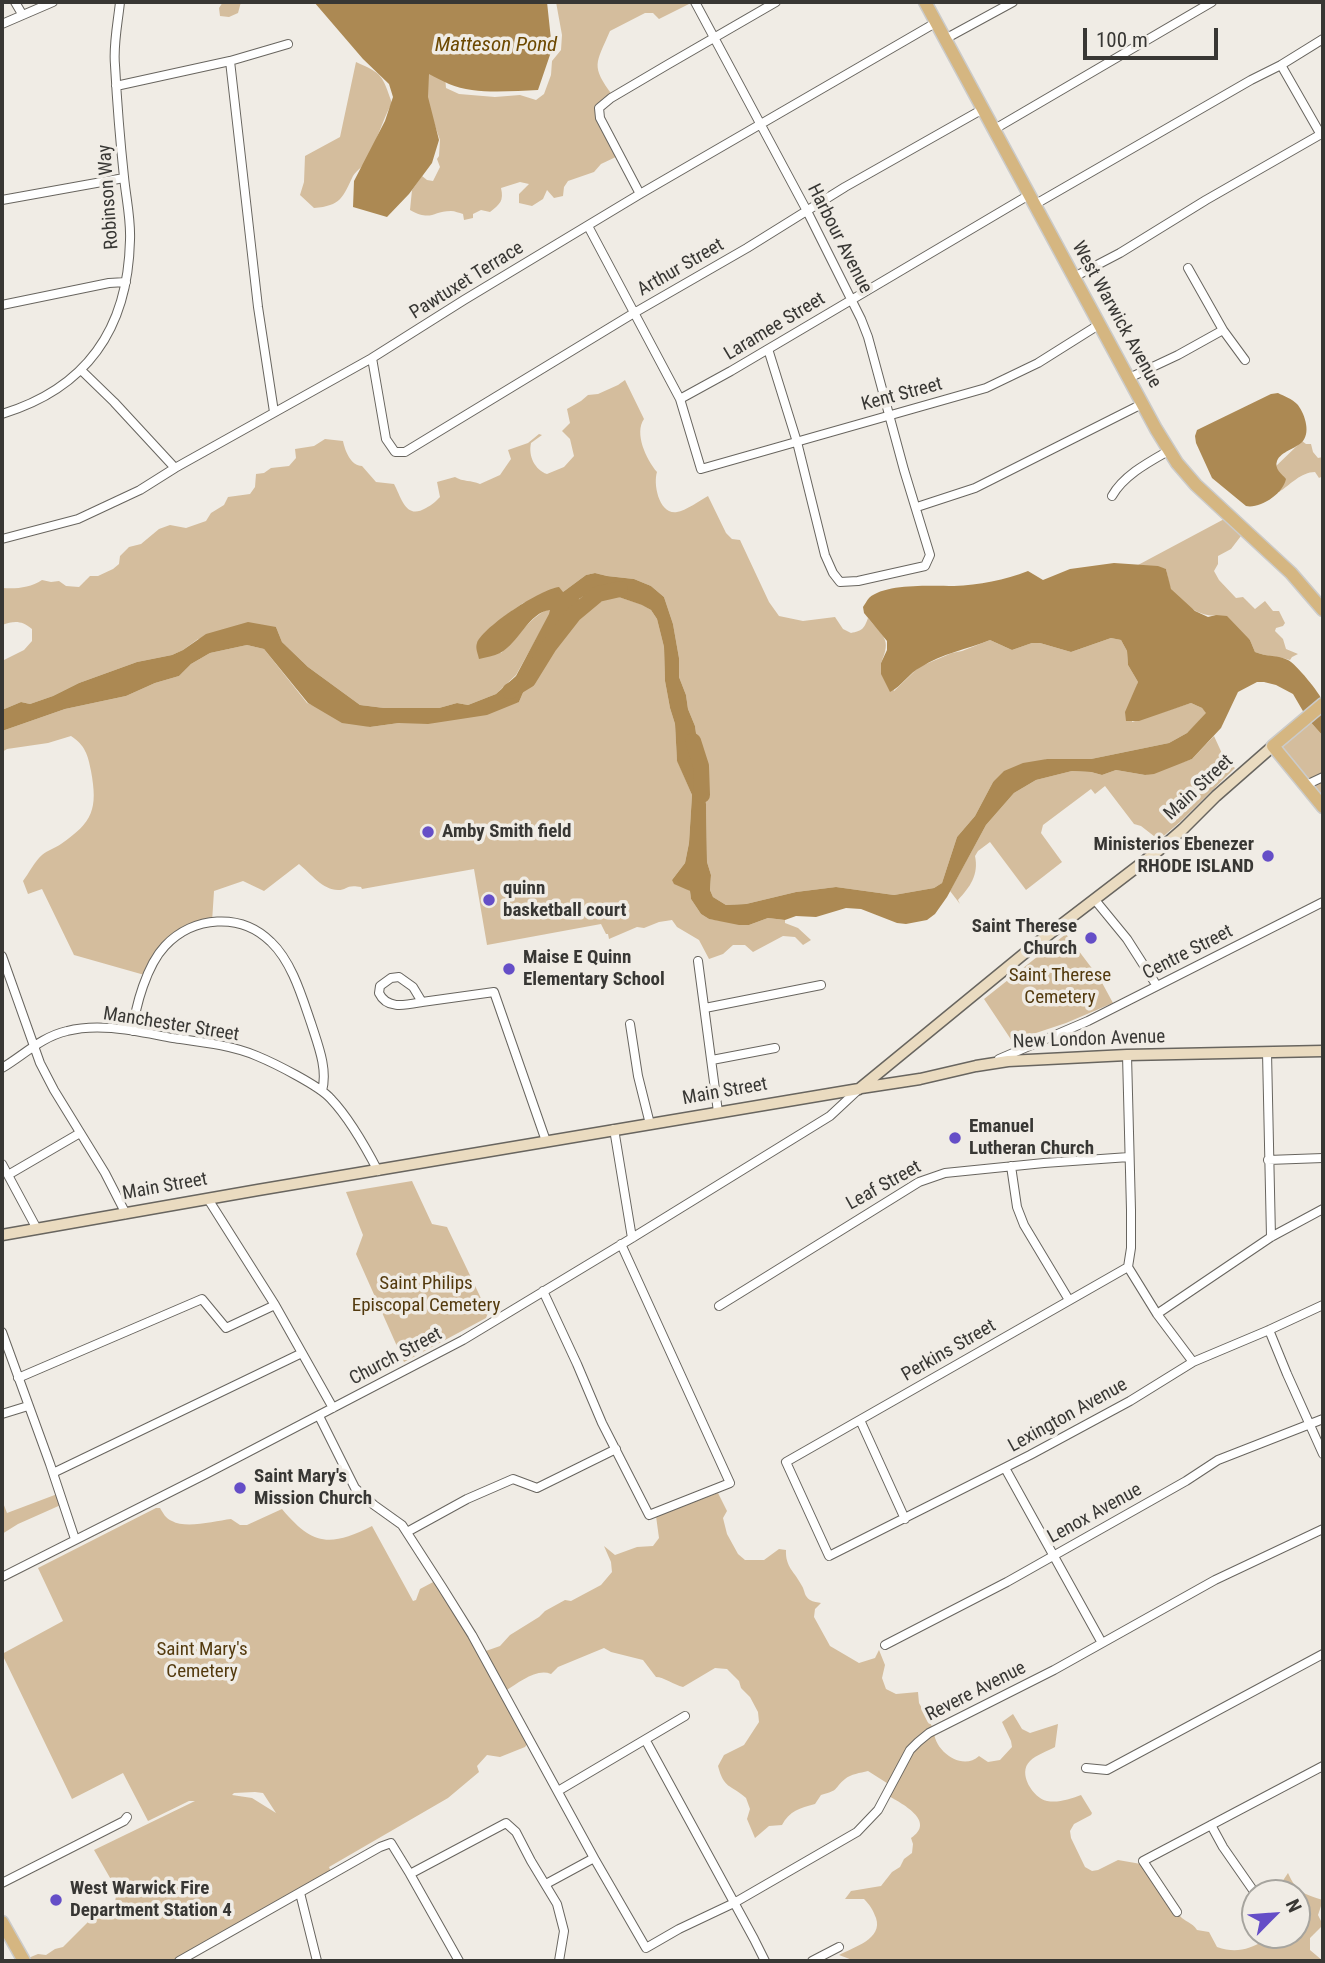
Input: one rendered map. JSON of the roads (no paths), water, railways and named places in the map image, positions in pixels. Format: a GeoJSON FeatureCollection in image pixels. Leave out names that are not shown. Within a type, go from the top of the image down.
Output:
{"type":"FeatureCollection","features":[{"type":"Feature","properties":{"kind":"main road","name":"West Warwick Avenue"},"geometry":{"type":"LineString","coordinates":[[925,2],[1142,404],[1170,450],[1196,485],[1291,573],[1323,610]]}},
{"type":"Feature","properties":{"kind":"main road","name":"Main Street"},"geometry":{"type":"LineString","coordinates":[[2,1235],[859,1089],[1016,960],[1175,836],[1216,796],[1323,704]]}},
{"type":"Feature","properties":{"kind":"main road"},"geometry":{"type":"LineString","coordinates":[[1273,746],[1323,807]]}},
{"type":"Feature","properties":{"kind":"main road","name":"New London Avenue"},"geometry":{"type":"LineString","coordinates":[[859,1089],[920,1079],[988,1063],[1127,1055],[1323,1051]]}},
{"type":"Feature","properties":{"kind":"main road"},"geometry":{"type":"LineString","coordinates":[[2,1922],[22,1960]]}},
{"type":"Feature","properties":{"kind":"street"},"geometry":{"type":"LineString","coordinates":[[15,2],[22,13]]}},
{"type":"Feature","properties":{"kind":"street"},"geometry":{"type":"LineString","coordinates":[[2,23],[53,2]]}},
{"type":"Feature","properties":{"kind":"street","name":"Robinson Way"},"geometry":{"type":"LineString","coordinates":[[2,414],[34,404],[82,370],[109,334],[126,282],[129,215],[114,62],[120,2]]}},
{"type":"Feature","properties":{"kind":"street","name":"Harbour Avenue"},"geometry":{"type":"LineString","coordinates":[[695,2],[807,211],[852,299],[868,337],[930,555],[925,566],[858,581],[839,582],[825,555],[797,442]]}},
{"type":"Feature","properties":{"kind":"street"},"geometry":{"type":"LineString","coordinates":[[640,194],[600,118],[599,108],[776,2]]}},
{"type":"Feature","properties":{"kind":"street"},"geometry":{"type":"LineString","coordinates":[[945,39],[1013,2]]}},
{"type":"Feature","properties":{"kind":"street"},"geometry":{"type":"LineString","coordinates":[[993,130],[1212,2]]}},
{"type":"Feature","properties":{"kind":"street","name":"Pawtuxet Terrace"},"geometry":{"type":"LineString","coordinates":[[2,538],[78,519],[140,490],[372,358],[640,194],[937,22]]}},
{"type":"Feature","properties":{"kind":"street","name":"Laramee Street"},"geometry":{"type":"LineString","coordinates":[[680,399],[852,299],[1281,65],[1323,39]]}},
{"type":"Feature","properties":{"kind":"street"},"geometry":{"type":"LineString","coordinates":[[116,86],[230,61],[288,44]]}},
{"type":"Feature","properties":{"kind":"street"},"geometry":{"type":"LineString","coordinates":[[230,61],[260,319],[274,412]]}},
{"type":"Feature","properties":{"kind":"street"},"geometry":{"type":"LineString","coordinates":[[1074,277],[1322,134],[1281,65]]}},
{"type":"Feature","properties":{"kind":"street","name":"Arthur Street"},"geometry":{"type":"LineString","coordinates":[[372,358],[386,439],[395,452],[405,452],[634,313],[983,109]]}},
{"type":"Feature","properties":{"kind":"street"},"geometry":{"type":"LineString","coordinates":[[2,200],[124,178]]}},
{"type":"Feature","properties":{"kind":"street"},"geometry":{"type":"LineString","coordinates":[[588,226],[680,399]]}},
{"type":"Feature","properties":{"kind":"street"},"geometry":{"type":"LineString","coordinates":[[1188,268],[1223,330],[1244,360]]}},
{"type":"Feature","properties":{"kind":"street"},"geometry":{"type":"LineString","coordinates":[[2,304],[126,282]]}},
{"type":"Feature","properties":{"kind":"street","name":"Kent Street"},"geometry":{"type":"LineString","coordinates":[[680,399],[701,469],[986,388],[1038,363],[1100,324]]}},
{"type":"Feature","properties":{"kind":"street"},"geometry":{"type":"LineString","coordinates":[[1129,378],[1223,330]]}},
{"type":"Feature","properties":{"kind":"street"},"geometry":{"type":"LineString","coordinates":[[768,349],[797,442]]}},
{"type":"Feature","properties":{"kind":"street"},"geometry":{"type":"LineString","coordinates":[[82,370],[175,468]]}},
{"type":"Feature","properties":{"kind":"street"},"geometry":{"type":"LineString","coordinates":[[916,507],[967,492],[1142,404]]}},
{"type":"Feature","properties":{"kind":"street"},"geometry":{"type":"LineString","coordinates":[[1112,496],[1118,486],[1145,464],[1170,450]]}},
{"type":"Feature","properties":{"kind":"street"},"geometry":{"type":"LineString","coordinates":[[1306,785],[1323,777]]}},
{"type":"Feature","properties":{"kind":"street"},"geometry":{"type":"LineString","coordinates":[[1095,900],[1127,939],[1157,986]]}},
{"type":"Feature","properties":{"kind":"street","name":"Centre Street"},"geometry":{"type":"LineString","coordinates":[[988,1063],[1088,1021],[1323,902]]}},
{"type":"Feature","properties":{"kind":"street"},"geometry":{"type":"LineString","coordinates":[[133,1031],[134,1015],[148,974],[163,947],[185,931],[208,923],[220,921],[246,925],[272,943],[299,991],[317,1041],[325,1079],[322,1091]]}},
{"type":"Feature","properties":{"kind":"street"},"geometry":{"type":"LineString","coordinates":[[2,956],[34,1045],[54,1090],[105,1173],[126,1214]]}},
{"type":"Feature","properties":{"kind":"street"},"geometry":{"type":"LineString","coordinates":[[698,961],[718,1112]]}},
{"type":"Feature","properties":{"kind":"street"},"geometry":{"type":"LineString","coordinates":[[422,1002],[413,987],[398,977],[380,985],[382,999],[389,1004],[406,1005],[494,992],[546,1141]]}},
{"type":"Feature","properties":{"kind":"street"},"geometry":{"type":"LineString","coordinates":[[705,1008],[821,985]]}},
{"type":"Feature","properties":{"kind":"street"},"geometry":{"type":"LineString","coordinates":[[630,1024],[638,1076],[650,1124]]}},
{"type":"Feature","properties":{"kind":"street","name":"Manchester Street"},"geometry":{"type":"LineString","coordinates":[[2,1068],[48,1037],[68,1030],[87,1028],[133,1031],[205,1042],[255,1055],[330,1097],[378,1171]]}},
{"type":"Feature","properties":{"kind":"street"},"geometry":{"type":"LineString","coordinates":[[712,1060],[775,1048]]}},
{"type":"Feature","properties":{"kind":"street"},"geometry":{"type":"LineString","coordinates":[[1267,1052],[1271,1237]]}},
{"type":"Feature","properties":{"kind":"street"},"geometry":{"type":"LineString","coordinates":[[1127,1055],[1131,1248],[1128,1267],[1157,1314],[1193,1363]]}},
{"type":"Feature","properties":{"kind":"street","name":"Church Street"},"geometry":{"type":"LineString","coordinates":[[2,1577],[463,1340],[830,1116],[859,1089]]}},
{"type":"Feature","properties":{"kind":"street"},"geometry":{"type":"LineString","coordinates":[[614,1129],[632,1238]]}},
{"type":"Feature","properties":{"kind":"street"},"geometry":{"type":"LineString","coordinates":[[8,1175],[80,1133]]}},
{"type":"Feature","properties":{"kind":"street","name":"Leaf Street"},"geometry":{"type":"LineString","coordinates":[[719,1306],[919,1182],[945,1173],[1129,1157]]}},
{"type":"Feature","properties":{"kind":"street"},"geometry":{"type":"LineString","coordinates":[[1268,1160],[1323,1158]]}},
{"type":"Feature","properties":{"kind":"street"},"geometry":{"type":"LineString","coordinates":[[2,1164],[37,1229]]}},
{"type":"Feature","properties":{"kind":"street"},"geometry":{"type":"LineString","coordinates":[[1011,1166],[1017,1206],[1024,1225],[1069,1300]]}},
{"type":"Feature","properties":{"kind":"street"},"geometry":{"type":"LineString","coordinates":[[208,1199],[275,1306],[333,1408]]}},
{"type":"Feature","properties":{"kind":"street"},"geometry":{"type":"LineString","coordinates":[[1157,1314],[1271,1237],[1323,1209]]}},
{"type":"Feature","properties":{"kind":"street"},"geometry":{"type":"LineString","coordinates":[[543,1291],[601,1423],[649,1515],[730,1483],[621,1244]]}},
{"type":"Feature","properties":{"kind":"street","name":"Perkins Street"},"geometry":{"type":"LineString","coordinates":[[829,1556],[786,1462],[1128,1267]]}},
{"type":"Feature","properties":{"kind":"street"},"geometry":{"type":"LineString","coordinates":[[18,1378],[202,1299],[226,1328],[275,1306]]}},
{"type":"Feature","properties":{"kind":"street","name":"Lexington Avenue"},"geometry":{"type":"LineString","coordinates":[[829,1556],[1004,1468],[1130,1401],[1193,1363],[1323,1305]]}},
{"type":"Feature","properties":{"kind":"street"},"geometry":{"type":"LineString","coordinates":[[1269,1331],[1323,1454]]}},
{"type":"Feature","properties":{"kind":"street"},"geometry":{"type":"LineString","coordinates":[[2,1332],[75,1539]]}},
{"type":"Feature","properties":{"kind":"street"},"geometry":{"type":"LineString","coordinates":[[53,1473],[302,1353]]}},
{"type":"Feature","properties":{"kind":"street"},"geometry":{"type":"LineString","coordinates":[[2,1414],[28,1405]]}},
{"type":"Feature","properties":{"kind":"street"},"geometry":{"type":"LineString","coordinates":[[319,1416],[355,1488],[402,1525],[407,1532],[479,1648],[594,1858],[546,1884]]}},
{"type":"Feature","properties":{"kind":"street","name":"Lenox Avenue"},"geometry":{"type":"LineString","coordinates":[[885,1645],[1007,1582],[1218,1460],[1323,1419]]}},
{"type":"Feature","properties":{"kind":"street"},"geometry":{"type":"LineString","coordinates":[[860,1420],[905,1519]]}},
{"type":"Feature","properties":{"kind":"street"},"geometry":{"type":"LineString","coordinates":[[407,1532],[467,1499],[513,1479],[537,1488],[616,1449]]}},
{"type":"Feature","properties":{"kind":"street"},"geometry":{"type":"LineString","coordinates":[[1004,1468],[1102,1643]]}},
{"type":"Feature","properties":{"kind":"street","name":"Revere Avenue"},"geometry":{"type":"LineString","coordinates":[[594,1858],[646,1948],[734,1903],[857,1832],[878,1810],[910,1750],[929,1734],[1215,1580],[1323,1529]]}},
{"type":"Feature","properties":{"kind":"street"},"geometry":{"type":"LineString","coordinates":[[1086,1768],[1107,1770],[1323,1654]]}},
{"type":"Feature","properties":{"kind":"street"},"geometry":{"type":"LineString","coordinates":[[558,1791],[685,1716]]}},
{"type":"Feature","properties":{"kind":"street"},"geometry":{"type":"LineString","coordinates":[[646,1741],[765,1961]]}},
{"type":"Feature","properties":{"kind":"street"},"geometry":{"type":"LineString","coordinates":[[1177,1912],[1143,1861],[1323,1766]]}},
{"type":"Feature","properties":{"kind":"street"},"geometry":{"type":"LineString","coordinates":[[2,1883],[124,1821],[127,1817]]}},
{"type":"Feature","properties":{"kind":"street"},"geometry":{"type":"LineString","coordinates":[[411,1874],[508,1824],[516,1832],[557,1904],[564,1931],[559,1961]]}},
{"type":"Feature","properties":{"kind":"street"},"geometry":{"type":"LineString","coordinates":[[1211,1825],[1244,1879]]}},
{"type":"Feature","properties":{"kind":"street"},"geometry":{"type":"LineString","coordinates":[[179,1961],[391,1843],[459,1961]]}},
{"type":"Feature","properties":{"kind":"street"},"geometry":{"type":"LineString","coordinates":[[300,1893],[317,1961]]}},
{"type":"Feature","properties":{"kind":"street"},"geometry":{"type":"LineString","coordinates":[[813,1961],[839,1947]]}},
{"type":"Feature","properties":{"kind":"water","name":"Matteson Pond"},"geometry":{"type":"Polygon","coordinates":[[[314,2],[547,2],[552,49],[538,90],[470,90],[429,74],[428,97],[439,140],[432,163],[409,194],[387,217],[353,207],[354,181],[385,121],[393,97],[389,84],[363,59],[314,2]]]}},
{"type":"Feature","properties":{"kind":"water"},"geometry":{"type":"Polygon","coordinates":[[[1278,393],[1300,407],[1306,422],[1305,437],[1277,461],[1277,469],[1286,479],[1276,495],[1264,503],[1246,506],[1212,478],[1195,436],[1197,430],[1278,393]]]}},
{"type":"Feature","properties":{"kind":"water"},"geometry":{"type":"Polygon","coordinates":[[[1114,563],[1166,569],[1171,589],[1195,611],[1208,617],[1227,616],[1250,640],[1255,652],[1284,658],[1292,663],[1313,686],[1323,702],[1323,736],[1307,718],[1293,694],[1276,685],[1257,682],[1238,692],[1221,728],[1192,759],[1154,774],[1116,770],[1102,775],[1072,771],[1036,780],[1014,793],[986,825],[935,914],[927,920],[906,924],[861,909],[846,908],[816,917],[796,916],[785,920],[768,918],[749,925],[709,919],[701,914],[691,899],[690,891],[674,884],[672,880],[685,863],[692,795],[677,761],[675,724],[665,681],[664,647],[657,619],[651,610],[642,605],[607,593],[587,594],[579,599],[578,610],[551,641],[536,665],[519,702],[487,715],[428,724],[399,723],[370,727],[342,723],[308,703],[264,649],[247,645],[210,653],[191,664],[179,676],[126,696],[65,709],[2,731],[2,710],[21,702],[30,704],[53,696],[79,683],[137,662],[172,655],[206,634],[248,622],[276,627],[282,642],[308,667],[360,705],[439,708],[457,703],[468,705],[496,694],[516,676],[550,610],[536,616],[507,648],[498,654],[479,659],[477,643],[501,618],[551,589],[559,587],[563,592],[586,575],[595,573],[634,579],[651,586],[664,597],[673,624],[679,658],[679,677],[695,726],[706,804],[707,862],[713,897],[726,905],[746,904],[796,892],[836,887],[894,895],[934,888],[942,883],[957,837],[975,816],[993,782],[1004,771],[1023,763],[1047,759],[1091,759],[1169,743],[1187,733],[1206,713],[1191,703],[1139,721],[1126,721],[1125,712],[1138,682],[1128,665],[1127,651],[1121,640],[1111,638],[1071,652],[1040,643],[1012,650],[990,640],[929,662],[890,692],[881,674],[887,641],[864,613],[863,607],[876,593],[897,588],[973,585],[1028,571],[1043,580],[1070,569],[1114,563]]]}},
{"type":"Feature","properties":{"kind":"waterway"},"geometry":{"type":"LineString","coordinates":[[510,691],[528,680],[549,646],[574,614],[598,594],[620,589]]}},
{"type":"Feature","properties":{"kind":"waterway"},"geometry":{"type":"LineString","coordinates":[[693,741],[701,766],[702,795]]}},
{"type":"Feature","properties":{"kind":"place","name":"Amby Smith field"},"geometry":{"type":"Point","coordinates":[428,832]}},
{"type":"Feature","properties":{"kind":"place","name":"Ministerios Ebenezer RHODE ISLAND"},"geometry":{"type":"Point","coordinates":[1268,856]}},
{"type":"Feature","properties":{"kind":"place","name":"quinn basketball court"},"geometry":{"type":"Point","coordinates":[489,900]}},
{"type":"Feature","properties":{"kind":"place","name":"Saint Therese Church"},"geometry":{"type":"Point","coordinates":[1091,938]}},
{"type":"Feature","properties":{"kind":"place","name":"Maise E Quinn Elementary School"},"geometry":{"type":"Point","coordinates":[509,969]}},
{"type":"Feature","properties":{"kind":"place","name":"Emanuel Lutheran Church"},"geometry":{"type":"Point","coordinates":[955,1138]}},
{"type":"Feature","properties":{"kind":"place","name":"Saint Mary's Mission Church"},"geometry":{"type":"Point","coordinates":[240,1488]}},
{"type":"Feature","properties":{"kind":"place","name":"West Warwick Fire Department Station 4"},"geometry":{"type":"Point","coordinates":[56,1900]}},
{"type":"Feature","properties":{"kind":"park label","name":"Saint Therese Cemetery"},"geometry":{"type":"Point","coordinates":[1060,987]}},
{"type":"Feature","properties":{"kind":"park label","name":"Saint Philips Episcopal Cemetery"},"geometry":{"type":"Point","coordinates":[426,1295]}},
{"type":"Feature","properties":{"kind":"park label","name":"Saint Mary's Cemetery"},"geometry":{"type":"Point","coordinates":[202,1661]}}]}
